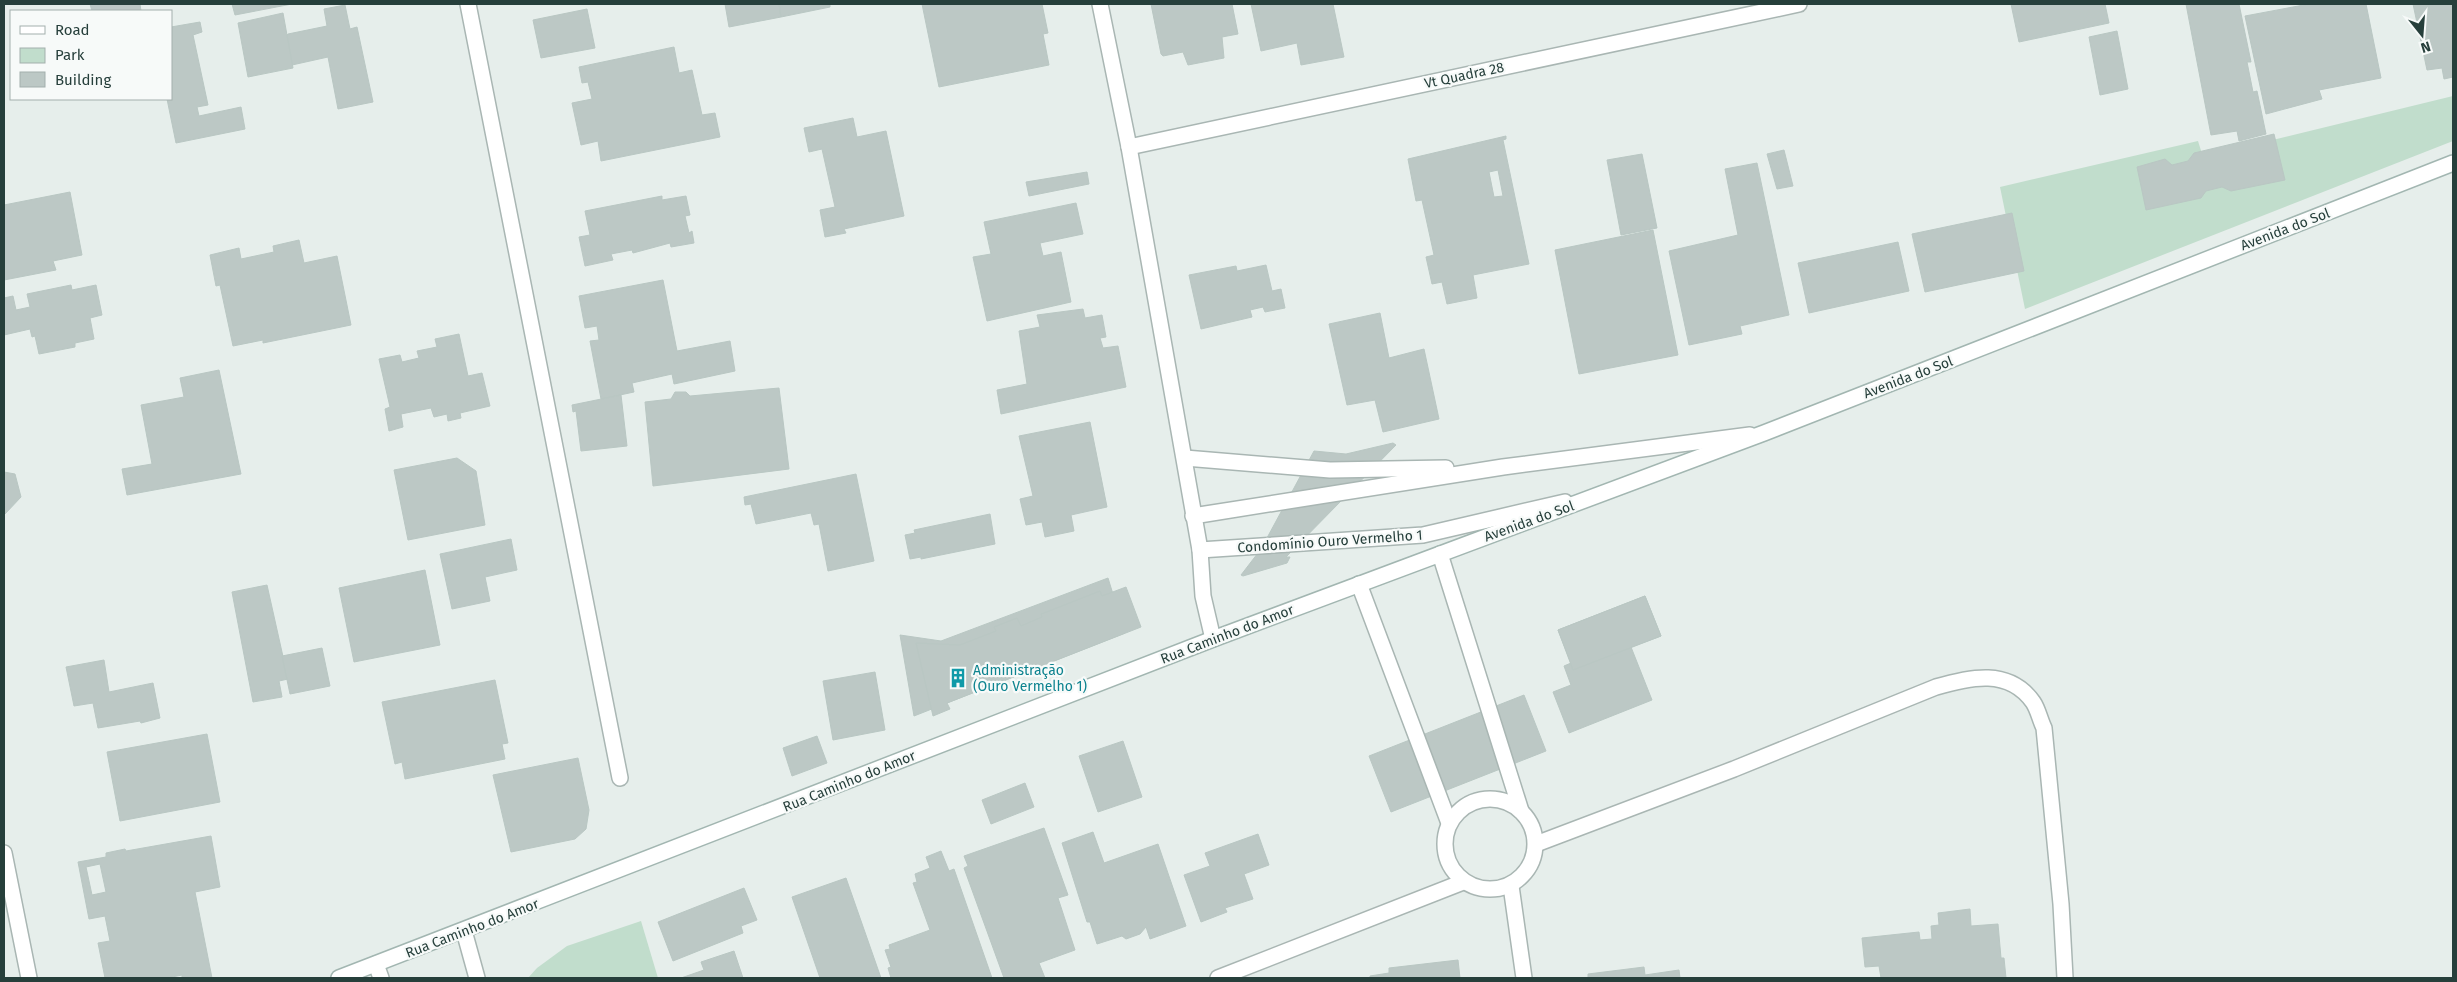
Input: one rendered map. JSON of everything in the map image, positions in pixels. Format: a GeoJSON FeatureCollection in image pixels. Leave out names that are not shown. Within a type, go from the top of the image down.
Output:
{"type":"FeatureCollection","features":[{"type":"Feature","properties":{"kind":"street"},"geometry":{"type":"LineString","coordinates":[[468,4],[620,778]]}},
{"type":"Feature","properties":{"kind":"street"},"geometry":{"type":"LineString","coordinates":[[1100,4],[1130,147],[1200,550],[1203,596],[1213,639]]}},
{"type":"Feature","properties":{"kind":"street","name":"Vt Quadra 28"},"geometry":{"type":"LineString","coordinates":[[1130,147],[1799,4]]}},
{"type":"Feature","properties":{"kind":"street","name":"Avenida do Sol"},"geometry":{"type":"LineString","coordinates":[[1360,584],[1764,433],[2453,163]]}},
{"type":"Feature","properties":{"kind":"street"},"geometry":{"type":"LineString","coordinates":[[1193,516],[1502,467],[1764,433]]}},
{"type":"Feature","properties":{"kind":"street"},"geometry":{"type":"LineString","coordinates":[[1185,458],[1330,470],[1502,467]]}},
{"type":"Feature","properties":{"kind":"street","name":"Condomínio Ouro Vermelho 1"},"geometry":{"type":"LineString","coordinates":[[1200,550],[1423,535],[1605,493]]}},
{"type":"Feature","properties":{"kind":"street"},"geometry":{"type":"LineString","coordinates":[[1440,554],[1521,811],[1532,826],[1536,844],[1532,861],[1523,877],[1511,886],[1485,890],[1463,882],[1449,865],[1443,844],[1449,823],[1463,807],[1482,799],[1503,800],[1521,811]]}},
{"type":"Feature","properties":{"kind":"street"},"geometry":{"type":"LineString","coordinates":[[1360,584],[1449,823]]}},
{"type":"Feature","properties":{"kind":"street","name":"Rua Caminho do Amor"},"geometry":{"type":"LineString","coordinates":[[346,977],[378,971],[464,931],[1213,639],[1360,584]]}},
{"type":"Feature","properties":{"kind":"street"},"geometry":{"type":"LineString","coordinates":[[1536,844],[1734,769],[1936,686],[1968,677],[1994,678],[2018,686],[2034,704],[2044,728],[2061,904],[2065,978]]}},
{"type":"Feature","properties":{"kind":"street"},"geometry":{"type":"LineString","coordinates":[[4,853],[29,978]]}},
{"type":"Feature","properties":{"kind":"street"},"geometry":{"type":"LineString","coordinates":[[1218,978],[1463,882]]}},
{"type":"Feature","properties":{"kind":"street"},"geometry":{"type":"LineString","coordinates":[[1511,886],[1524,978]]}},
{"type":"Feature","properties":{"kind":"street"},"geometry":{"type":"LineString","coordinates":[[464,931],[477,978]]}},
{"type":"Feature","properties":{"kind":"green space"},"geometry":{"type":"Polygon","coordinates":[[[2453,96],[2453,141],[2025,309],[2000,187],[2198,141],[2203,157],[2453,96]]]}},
{"type":"Feature","properties":{"kind":"green space"},"geometry":{"type":"Polygon","coordinates":[[[641,921],[658,978],[528,978],[537,968],[567,946],[641,921]]]}},
{"type":"Feature","properties":{"kind":"building"},"geometry":{"type":"Polygon","coordinates":[[[90,4],[140,4],[141,10],[92,10],[90,4]]]}},
{"type":"Feature","properties":{"kind":"building"},"geometry":{"type":"Polygon","coordinates":[[[232,4],[292,4],[235,15],[232,4]]]}},
{"type":"Feature","properties":{"kind":"building"},"geometry":{"type":"Polygon","coordinates":[[[725,4],[779,4],[781,17],[729,27],[725,4]]]}},
{"type":"Feature","properties":{"kind":"building"},"geometry":{"type":"Polygon","coordinates":[[[779,4],[830,4],[830,7],[781,17],[779,4]]]}},
{"type":"Feature","properties":{"kind":"building"},"geometry":{"type":"Polygon","coordinates":[[[922,4],[1042,4],[1048,33],[1043,34],[1049,65],[939,87],[922,4]]]}},
{"type":"Feature","properties":{"kind":"building"},"geometry":{"type":"Polygon","coordinates":[[[1151,4],[1232,4],[1238,34],[1222,37],[1224,58],[1188,65],[1183,52],[1163,56],[1161,54],[1151,4]]]}},
{"type":"Feature","properties":{"kind":"building"},"geometry":{"type":"Polygon","coordinates":[[[1251,4],[1333,4],[1344,57],[1301,65],[1297,43],[1261,51],[1251,4]]]}},
{"type":"Feature","properties":{"kind":"building"},"geometry":{"type":"Polygon","coordinates":[[[2011,4],[2105,4],[2109,23],[2019,42],[2011,4]]]}},
{"type":"Feature","properties":{"kind":"building"},"geometry":{"type":"Polygon","coordinates":[[[2186,4],[2239,4],[2251,62],[2247,62],[2253,92],[2257,91],[2266,134],[2239,141],[2237,131],[2211,135],[2186,4]]]}},
{"type":"Feature","properties":{"kind":"building"},"geometry":{"type":"Polygon","coordinates":[[[2309,4],[2366,4],[2381,78],[2319,90],[2322,99],[2266,114],[2245,16],[2309,4]]]}},
{"type":"Feature","properties":{"kind":"building"},"geometry":{"type":"Polygon","coordinates":[[[2413,4],[2453,4],[2453,77],[2444,79],[2442,68],[2427,70],[2413,4]]]}},
{"type":"Feature","properties":{"kind":"building"},"geometry":{"type":"Polygon","coordinates":[[[345,5],[350,29],[357,27],[373,102],[338,109],[328,57],[292,65],[286,36],[327,26],[324,9],[345,5]]]}},
{"type":"Feature","properties":{"kind":"building"},"geometry":{"type":"Polygon","coordinates":[[[587,9],[595,48],[541,58],[533,20],[587,9]]]}},
{"type":"Feature","properties":{"kind":"building"},"geometry":{"type":"Polygon","coordinates":[[[283,13],[293,68],[248,77],[238,23],[283,13]]]}},
{"type":"Feature","properties":{"kind":"building"},"geometry":{"type":"Polygon","coordinates":[[[200,22],[202,32],[193,35],[208,105],[197,107],[199,116],[241,107],[245,129],[176,143],[167,100],[172,100],[172,27],[200,22]]]}},
{"type":"Feature","properties":{"kind":"building"},"geometry":{"type":"Polygon","coordinates":[[[2117,31],[2128,89],[2100,95],[2089,37],[2117,31]]]}},
{"type":"Feature","properties":{"kind":"building"},"geometry":{"type":"Polygon","coordinates":[[[674,47],[679,73],[692,70],[702,115],[715,113],[720,137],[601,161],[598,141],[581,145],[572,103],[592,99],[588,82],[582,83],[579,67],[674,47]]]}},
{"type":"Feature","properties":{"kind":"building"},"geometry":{"type":"Polygon","coordinates":[[[853,118],[857,137],[886,131],[904,216],[844,229],[846,233],[825,237],[820,210],[835,207],[822,149],[809,152],[804,128],[853,118]]]}},
{"type":"Feature","properties":{"kind":"building"},"geometry":{"type":"Polygon","coordinates":[[[2274,134],[2285,180],[2231,191],[2222,187],[2206,191],[2201,198],[2146,210],[2137,167],[2165,159],[2172,165],[2188,161],[2194,153],[2274,134]]]}},
{"type":"Feature","properties":{"kind":"building"},"geometry":{"type":"Polygon","coordinates":[[[1506,136],[1506,139],[1503,140],[1529,264],[1473,275],[1477,298],[1447,304],[1442,282],[1432,284],[1426,257],[1434,255],[1422,200],[1416,201],[1408,159],[1506,136]],[[1498,170],[1489,172],[1494,197],[1503,196],[1498,170]]]}},
{"type":"Feature","properties":{"kind":"building"},"geometry":{"type":"Polygon","coordinates":[[[1784,150],[1793,186],[1777,189],[1767,154],[1784,150]]]}},
{"type":"Feature","properties":{"kind":"building"},"geometry":{"type":"Polygon","coordinates":[[[1642,154],[1657,228],[1621,235],[1607,160],[1642,154]]]}},
{"type":"Feature","properties":{"kind":"building"},"geometry":{"type":"Polygon","coordinates":[[[1757,163],[1789,315],[1740,326],[1742,334],[1689,345],[1669,251],[1738,235],[1725,169],[1757,163]]]}},
{"type":"Feature","properties":{"kind":"building"},"geometry":{"type":"Polygon","coordinates":[[[1087,172],[1089,184],[1029,196],[1026,182],[1087,172]]]}},
{"type":"Feature","properties":{"kind":"building"},"geometry":{"type":"Polygon","coordinates":[[[70,192],[82,255],[53,261],[56,270],[4,280],[4,205],[70,192]]]}},
{"type":"Feature","properties":{"kind":"building"},"geometry":{"type":"Polygon","coordinates":[[[662,196],[662,200],[686,196],[690,215],[685,216],[689,233],[692,231],[694,243],[671,247],[670,243],[633,253],[632,250],[611,254],[613,260],[585,266],[579,237],[590,235],[585,211],[662,196]]]}},
{"type":"Feature","properties":{"kind":"building"},"geometry":{"type":"Polygon","coordinates":[[[1076,203],[1083,234],[1040,243],[1043,256],[1061,252],[1071,302],[987,321],[973,257],[991,254],[984,222],[1076,203]]]}},
{"type":"Feature","properties":{"kind":"building"},"geometry":{"type":"Polygon","coordinates":[[[2012,213],[2024,271],[1925,292],[1912,234],[2012,213]]]}},
{"type":"Feature","properties":{"kind":"building"},"geometry":{"type":"Polygon","coordinates":[[[1653,230],[1678,355],[1579,374],[1555,250],[1653,230]]]}},
{"type":"Feature","properties":{"kind":"building"},"geometry":{"type":"Polygon","coordinates":[[[299,240],[304,263],[337,256],[351,325],[263,343],[263,340],[233,346],[220,285],[216,286],[210,255],[239,248],[241,259],[274,252],[273,246],[299,240]]]}},
{"type":"Feature","properties":{"kind":"building"},"geometry":{"type":"Polygon","coordinates":[[[1898,242],[1909,291],[1809,313],[1798,263],[1898,242]]]}},
{"type":"Feature","properties":{"kind":"building"},"geometry":{"type":"Polygon","coordinates":[[[1266,265],[1272,291],[1281,289],[1285,308],[1265,312],[1263,307],[1250,310],[1252,317],[1201,329],[1189,275],[1236,266],[1237,271],[1266,265]]]}},
{"type":"Feature","properties":{"kind":"building"},"geometry":{"type":"Polygon","coordinates":[[[663,280],[677,351],[730,341],[735,371],[674,384],[672,374],[632,383],[634,392],[601,399],[590,341],[599,340],[597,326],[585,328],[579,296],[663,280]]]}},
{"type":"Feature","properties":{"kind":"building"},"geometry":{"type":"Polygon","coordinates":[[[71,285],[72,290],[96,285],[102,315],[90,318],[94,339],[75,343],[75,347],[39,354],[35,336],[32,337],[30,329],[4,335],[4,298],[13,296],[16,310],[30,307],[27,294],[71,285]]]}},
{"type":"Feature","properties":{"kind":"building"},"geometry":{"type":"Polygon","coordinates":[[[1083,309],[1085,318],[1102,315],[1106,337],[1100,338],[1103,348],[1118,346],[1126,387],[1001,414],[997,390],[1027,384],[1019,331],[1040,327],[1037,315],[1083,309]]]}},
{"type":"Feature","properties":{"kind":"building"},"geometry":{"type":"Polygon","coordinates":[[[1380,313],[1389,358],[1424,349],[1439,419],[1383,432],[1375,400],[1347,405],[1329,324],[1380,313]]]}},
{"type":"Feature","properties":{"kind":"building"},"geometry":{"type":"Polygon","coordinates":[[[459,334],[468,376],[482,373],[490,406],[460,413],[461,418],[448,421],[447,414],[434,417],[431,408],[401,414],[403,427],[389,431],[385,409],[390,407],[379,359],[400,355],[402,362],[419,358],[417,351],[437,347],[435,339],[459,334]]]}},
{"type":"Feature","properties":{"kind":"building"},"geometry":{"type":"Polygon","coordinates":[[[219,370],[241,474],[127,495],[122,469],[152,464],[141,405],[184,397],[180,378],[219,370]]]}},
{"type":"Feature","properties":{"kind":"building"},"geometry":{"type":"Polygon","coordinates":[[[779,388],[789,469],[653,486],[645,402],[671,399],[675,392],[686,392],[690,396],[779,388]]]}},
{"type":"Feature","properties":{"kind":"building"},"geometry":{"type":"Polygon","coordinates":[[[621,395],[627,446],[581,451],[576,411],[573,412],[572,405],[621,395]]]}},
{"type":"Feature","properties":{"kind":"building"},"geometry":{"type":"Polygon","coordinates":[[[1090,422],[1107,507],[1071,515],[1074,531],[1045,537],[1042,522],[1026,525],[1020,499],[1033,496],[1019,436],[1090,422]]]}},
{"type":"Feature","properties":{"kind":"building"},"geometry":{"type":"Polygon","coordinates":[[[1393,443],[1396,445],[1286,557],[1290,557],[1287,563],[1241,575],[1261,549],[1314,451],[1346,454],[1393,443]]]}},
{"type":"Feature","properties":{"kind":"building"},"geometry":{"type":"Polygon","coordinates":[[[457,458],[476,471],[485,525],[408,540],[394,470],[457,458]]]}},
{"type":"Feature","properties":{"kind":"building"},"geometry":{"type":"Polygon","coordinates":[[[4,472],[15,474],[21,497],[5,514],[4,472]]]}},
{"type":"Feature","properties":{"kind":"building"},"geometry":{"type":"Polygon","coordinates":[[[856,474],[874,561],[828,571],[819,524],[814,525],[811,513],[756,524],[751,504],[745,505],[744,497],[856,474]]]}},
{"type":"Feature","properties":{"kind":"building"},"geometry":{"type":"Polygon","coordinates":[[[990,514],[995,544],[921,559],[921,557],[910,559],[905,535],[915,533],[914,530],[990,514]]]}},
{"type":"Feature","properties":{"kind":"building"},"geometry":{"type":"Polygon","coordinates":[[[511,539],[517,570],[485,577],[490,601],[452,609],[440,554],[511,539]]]}},
{"type":"Feature","properties":{"kind":"building"},"geometry":{"type":"Polygon","coordinates":[[[425,570],[440,645],[354,662],[339,588],[425,570]]]}},
{"type":"Feature","properties":{"kind":"building","name":"Administração (Ouro Vermelho 1)"},"geometry":{"type":"Polygon","coordinates":[[[1108,578],[1125,633],[914,716],[900,635],[941,641],[1108,578]]]}},
{"type":"Feature","properties":{"kind":"building"},"geometry":{"type":"Polygon","coordinates":[[[267,585],[288,679],[279,681],[282,697],[253,702],[232,592],[267,585]]]}},
{"type":"Feature","properties":{"kind":"building","name":"Administração (Ouro Vermelho 1)"},"geometry":{"type":"Polygon","coordinates":[[[1126,587],[1141,627],[947,703],[950,709],[933,716],[916,643],[960,645],[996,631],[994,627],[1017,618],[1021,626],[1042,617],[1041,614],[1100,591],[1102,596],[1126,587]]]}},
{"type":"Feature","properties":{"kind":"building"},"geometry":{"type":"Polygon","coordinates":[[[1645,596],[1661,636],[1631,647],[1652,700],[1569,733],[1553,692],[1571,685],[1564,666],[1571,663],[1558,630],[1645,596]]]}},
{"type":"Feature","properties":{"kind":"building"},"geometry":{"type":"Polygon","coordinates":[[[1645,596],[1661,636],[1573,670],[1558,630],[1645,596]]]}},
{"type":"Feature","properties":{"kind":"building"},"geometry":{"type":"Polygon","coordinates":[[[322,648],[330,686],[290,694],[282,656],[322,648]]]}},
{"type":"Feature","properties":{"kind":"building"},"geometry":{"type":"Polygon","coordinates":[[[104,660],[109,692],[153,683],[160,718],[141,723],[140,721],[98,728],[93,703],[74,706],[66,667],[104,660]]]}},
{"type":"Feature","properties":{"kind":"building"},"geometry":{"type":"Polygon","coordinates":[[[875,672],[885,730],[833,740],[823,681],[875,672]]]}},
{"type":"Feature","properties":{"kind":"building"},"geometry":{"type":"Polygon","coordinates":[[[495,680],[508,743],[502,744],[505,759],[405,779],[402,762],[395,764],[382,702],[495,680]]]}},
{"type":"Feature","properties":{"kind":"building"},"geometry":{"type":"Polygon","coordinates":[[[1524,695],[1546,751],[1391,812],[1369,756],[1524,695]]]}},
{"type":"Feature","properties":{"kind":"building"},"geometry":{"type":"Polygon","coordinates":[[[207,734],[220,802],[120,821],[107,752],[207,734]]]}},
{"type":"Feature","properties":{"kind":"building"},"geometry":{"type":"Polygon","coordinates":[[[817,736],[827,763],[792,776],[783,748],[817,736]]]}},
{"type":"Feature","properties":{"kind":"building"},"geometry":{"type":"Polygon","coordinates":[[[1123,741],[1142,797],[1098,812],[1079,756],[1123,741]]]}},
{"type":"Feature","properties":{"kind":"building"},"geometry":{"type":"Polygon","coordinates":[[[578,758],[589,810],[586,829],[575,839],[511,852],[493,775],[578,758]]]}},
{"type":"Feature","properties":{"kind":"building"},"geometry":{"type":"Polygon","coordinates":[[[1025,783],[1034,807],[991,824],[982,800],[1025,783]]]}},
{"type":"Feature","properties":{"kind":"building"},"geometry":{"type":"Polygon","coordinates":[[[1044,828],[1068,895],[1058,898],[1075,950],[1039,963],[1045,978],[1004,978],[964,868],[968,866],[964,856],[1044,828]]]}},
{"type":"Feature","properties":{"kind":"building"},"geometry":{"type":"Polygon","coordinates":[[[1093,832],[1104,863],[1158,844],[1186,926],[1150,939],[1146,927],[1140,934],[1126,939],[1122,936],[1097,944],[1090,922],[1087,922],[1062,843],[1093,832]]]}},
{"type":"Feature","properties":{"kind":"building"},"geometry":{"type":"Polygon","coordinates":[[[1258,834],[1269,865],[1244,874],[1253,899],[1225,908],[1227,912],[1201,922],[1184,875],[1210,866],[1205,853],[1258,834]]]}},
{"type":"Feature","properties":{"kind":"building"},"geometry":{"type":"Polygon","coordinates":[[[211,836],[220,887],[195,892],[212,978],[182,978],[182,975],[167,978],[105,978],[98,943],[110,941],[105,916],[89,919],[78,862],[106,857],[106,853],[125,849],[126,851],[211,836]],[[100,864],[86,867],[92,895],[106,892],[100,864]]]}},
{"type":"Feature","properties":{"kind":"building"},"geometry":{"type":"Polygon","coordinates":[[[941,851],[949,871],[954,869],[992,978],[891,978],[888,968],[891,967],[885,950],[890,949],[889,945],[930,930],[913,883],[917,882],[915,874],[930,868],[926,857],[941,851]]]}},
{"type":"Feature","properties":{"kind":"building"},"geometry":{"type":"Polygon","coordinates":[[[846,878],[881,978],[820,978],[792,897],[846,878]]]}},
{"type":"Feature","properties":{"kind":"building"},"geometry":{"type":"Polygon","coordinates":[[[744,888],[757,920],[741,926],[743,933],[673,961],[658,922],[744,888]]]}},
{"type":"Feature","properties":{"kind":"building"},"geometry":{"type":"Polygon","coordinates":[[[1970,909],[1971,926],[1998,924],[2001,958],[2004,958],[2006,978],[1881,978],[1879,966],[1865,967],[1862,938],[1919,932],[1920,940],[1932,939],[1931,926],[1939,925],[1938,913],[1970,909]]]}},
{"type":"Feature","properties":{"kind":"building"},"geometry":{"type":"Polygon","coordinates":[[[734,951],[743,978],[681,978],[704,970],[701,962],[734,951]]]}},
{"type":"Feature","properties":{"kind":"building"},"geometry":{"type":"Polygon","coordinates":[[[1458,960],[1460,978],[1370,978],[1370,976],[1389,973],[1389,968],[1458,960]]]}},
{"type":"Feature","properties":{"kind":"building"},"geometry":{"type":"Polygon","coordinates":[[[1644,967],[1645,975],[1679,970],[1680,978],[1588,978],[1588,974],[1644,967]]]}},
{"type":"Feature","properties":{"kind":"place","name":"Administração (Ouro Vermelho 1)"},"geometry":{"type":"Point","coordinates":[958,678]}}]}
